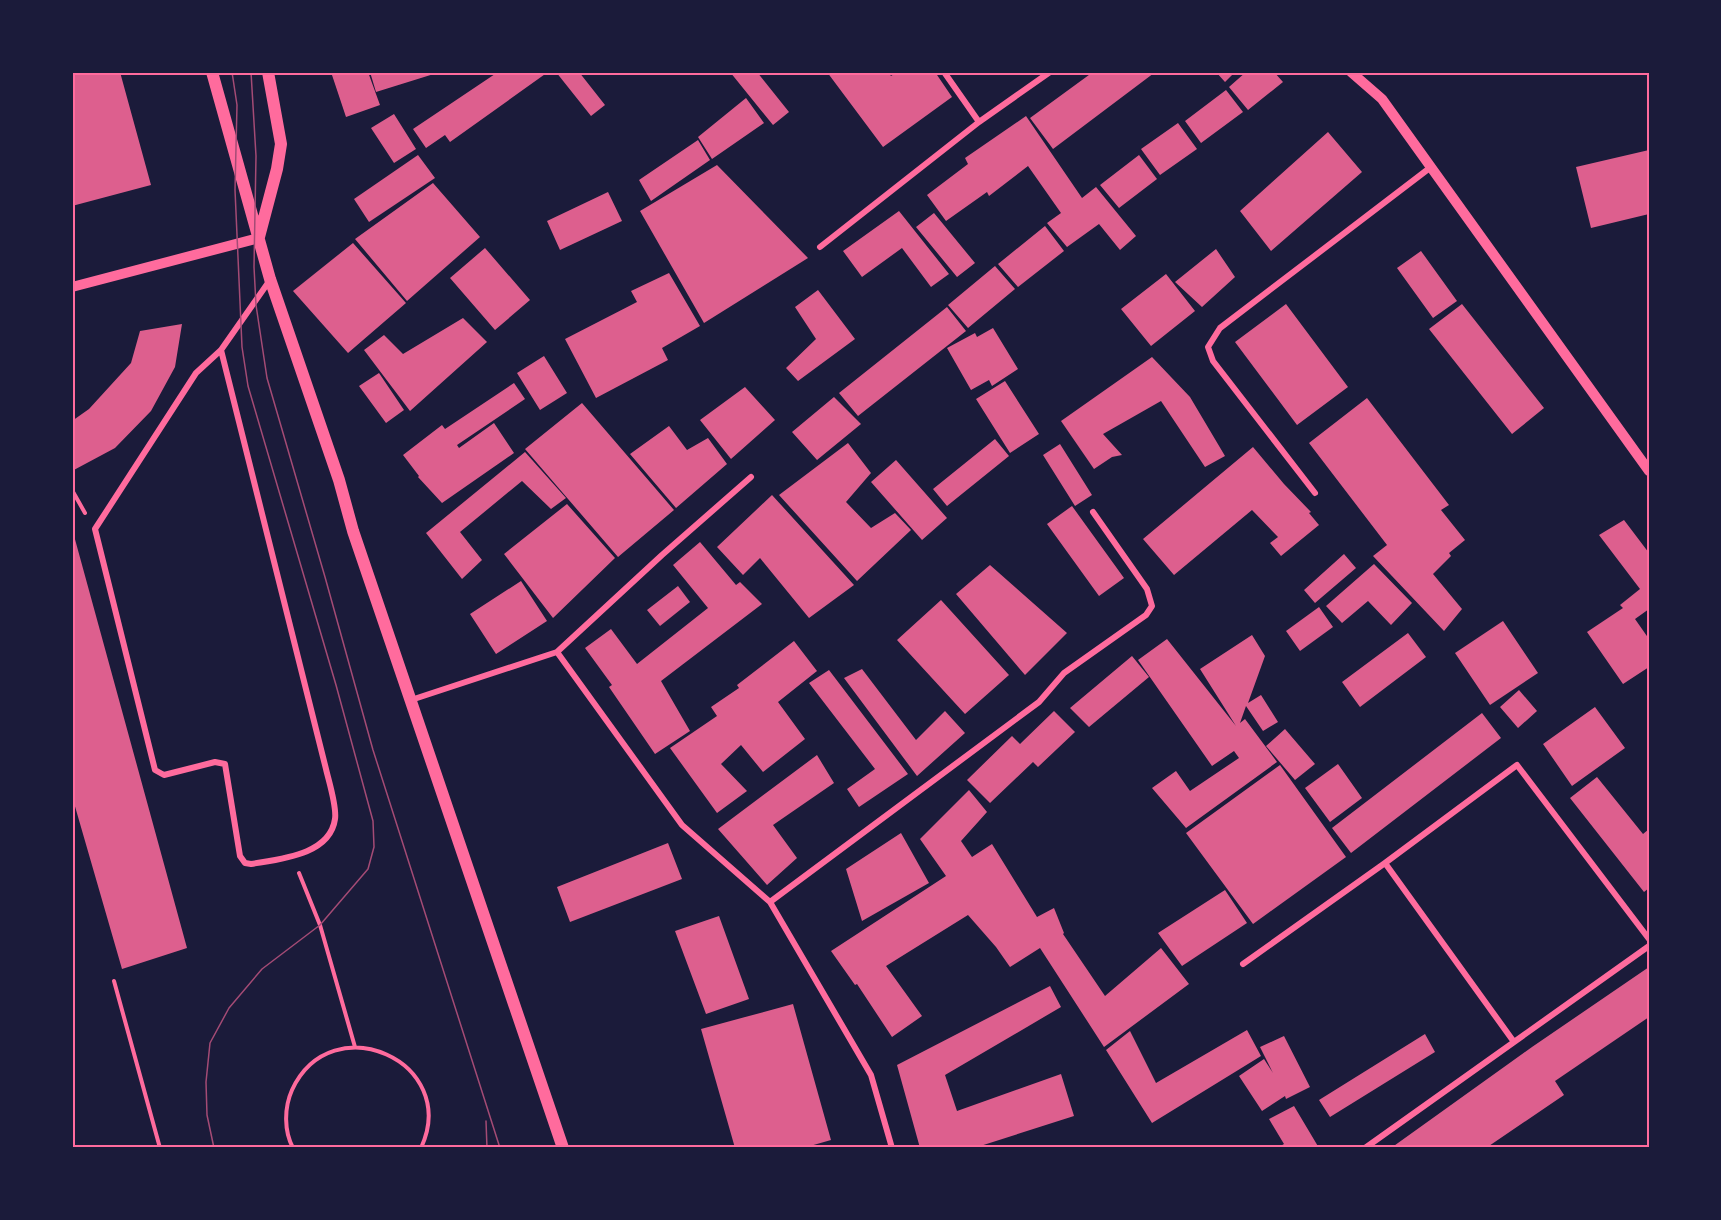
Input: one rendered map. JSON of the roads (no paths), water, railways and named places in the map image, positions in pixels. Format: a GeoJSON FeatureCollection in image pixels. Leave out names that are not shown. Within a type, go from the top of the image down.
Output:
{"type":"FeatureCollection","features":[{"type":"Feature","properties":{"kind":"main road"},"geometry":{"type":"LineString","coordinates":[[212,72],[270,279],[562,1148]]}},
{"type":"Feature","properties":{"kind":"main road"},"geometry":{"type":"LineString","coordinates":[[259,238],[277,170],[281,144],[268,72]]}},
{"type":"Feature","properties":{"kind":"street"},"geometry":{"type":"LineString","coordinates":[[944,72],[979,122]]}},
{"type":"Feature","properties":{"kind":"street"},"geometry":{"type":"LineString","coordinates":[[820,247],[979,122],[1050,72]]}},
{"type":"Feature","properties":{"kind":"street"},"geometry":{"type":"LineString","coordinates":[[1351,72],[1382,99],[1649,471]]}},
{"type":"Feature","properties":{"kind":"street"},"geometry":{"type":"LineString","coordinates":[[1315,493],[1213,361],[1208,346],[1220,328],[1431,167]]}},
{"type":"Feature","properties":{"kind":"street"},"geometry":{"type":"LineString","coordinates":[[72,287],[259,238]]}},
{"type":"Feature","properties":{"kind":"street"},"geometry":{"type":"LineString","coordinates":[[221,350],[326,769],[336,818],[330,833],[322,844],[292,856],[251,864],[245,863],[240,856],[225,764],[215,762],[164,775],[155,770],[95,529],[196,373],[221,350],[270,279]]}},
{"type":"Feature","properties":{"kind":"street"},"geometry":{"type":"LineString","coordinates":[[411,700],[557,652],[751,477]]}},
{"type":"Feature","properties":{"kind":"street"},"geometry":{"type":"LineString","coordinates":[[770,902],[1039,702],[1064,673],[1146,615],[1152,606],[1147,589],[1093,512]]}},
{"type":"Feature","properties":{"kind":"street"},"geometry":{"type":"LineString","coordinates":[[557,652],[682,825],[770,902],[871,1075],[892,1148]]}},
{"type":"Feature","properties":{"kind":"street"},"geometry":{"type":"LineString","coordinates":[[1243,964],[1517,765],[1649,939]]}},
{"type":"Feature","properties":{"kind":"street"},"geometry":{"type":"LineString","coordinates":[[1385,863],[1514,1042]]}},
{"type":"Feature","properties":{"kind":"street"},"geometry":{"type":"LineString","coordinates":[[1365,1148],[1649,946]]}},
{"type":"Feature","properties":{"kind":"tram line"},"geometry":{"type":"LineString","coordinates":[[214,1148],[207,1115],[206,1082],[210,1043],[229,1008],[262,969],[320,925],[368,869],[374,847],[373,821],[336,685],[248,386],[242,347],[235,190],[237,105],[232,72]]}},
{"type":"Feature","properties":{"kind":"tram line"},"geometry":{"type":"LineString","coordinates":[[251,72],[256,156],[254,267],[256,305],[267,378],[373,750],[500,1148]]}},
{"type":"Feature","properties":{"kind":"tram line"},"geometry":{"type":"LineString","coordinates":[[486,1121],[487,1148]]}}]}
